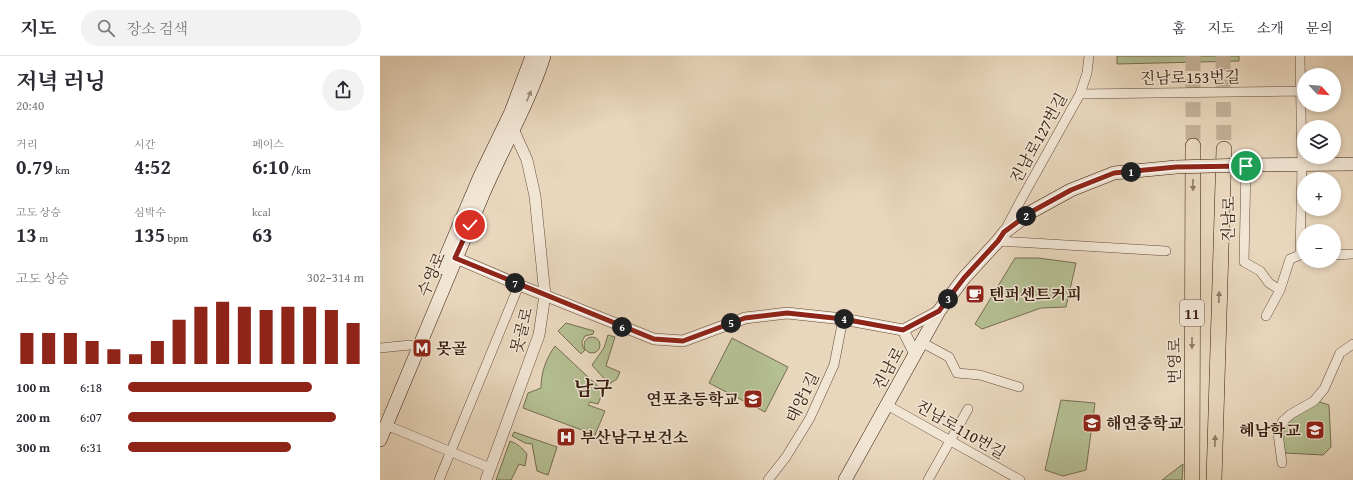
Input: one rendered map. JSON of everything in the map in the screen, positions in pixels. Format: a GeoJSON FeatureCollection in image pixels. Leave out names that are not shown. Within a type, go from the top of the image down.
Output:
{"type":"FeatureCollection","features":[{"type":"Feature","properties":{"kind":"highway","name":"번영로"},"geometry":{"type":"LineString","coordinates":[[1192,480],[1193,146]]}},
{"type":"Feature","properties":{"kind":"highway","name":"11"},"geometry":{"type":"LineString","coordinates":[[1214,480],[1224,149]]}},
{"type":"Feature","properties":{"kind":"main road","name":"수영로"},"geometry":{"type":"LineString","coordinates":[[383,422],[451,256],[480,176],[511,112],[532,56]]}},
{"type":"Feature","properties":{"kind":"main road","name":"수영로"},"geometry":{"type":"LineString","coordinates":[[380,440],[383,422],[410,345],[451,256],[484,192],[527,102],[544,56]]}},
{"type":"Feature","properties":{"kind":"main road"},"geometry":{"type":"LineString","coordinates":[[1246,166],[1302,164]]}},
{"type":"Feature","properties":{"kind":"main road"},"geometry":{"type":"LineString","coordinates":[[1341,164],[1353,164]]}},
{"type":"Feature","properties":{"kind":"main road","name":"진남로"},"geometry":{"type":"LineString","coordinates":[[845,480],[939,311],[964,278],[1001,236],[1038,208],[1071,190],[1114,173],[1176,167],[1246,166]]}},
{"type":"Feature","properties":{"kind":"street","name":"진남로127번길"},"geometry":{"type":"LineString","coordinates":[[1001,236],[1080,94],[1087,73],[1089,56]]}},
{"type":"Feature","properties":{"kind":"street"},"geometry":{"type":"LineString","coordinates":[[1300,56],[1300,68]]}},
{"type":"Feature","properties":{"kind":"street","name":"진남로153번길"},"geometry":{"type":"LineString","coordinates":[[1080,94],[1297,91]]}},
{"type":"Feature","properties":{"kind":"street","name":"못골로"},"geometry":{"type":"LineString","coordinates":[[486,480],[539,335],[545,295],[535,196],[527,160],[513,129],[511,112]]}},
{"type":"Feature","properties":{"kind":"street"},"geometry":{"type":"LineString","coordinates":[[1302,164],[1302,224]]}},
{"type":"Feature","properties":{"kind":"street","name":"진남로"},"geometry":{"type":"LineString","coordinates":[[1246,166],[1244,262],[1260,271],[1269,283],[1280,290]]}},
{"type":"Feature","properties":{"kind":"street"},"geometry":{"type":"LineString","coordinates":[[1001,236],[1166,251]]}},
{"type":"Feature","properties":{"kind":"street"},"geometry":{"type":"LineString","coordinates":[[1341,255],[1353,254]]}},
{"type":"Feature","properties":{"kind":"street"},"geometry":{"type":"LineString","coordinates":[[451,256],[654,339],[683,341],[745,318],[787,313],[843,319],[903,330],[939,311]]}},
{"type":"Feature","properties":{"kind":"street"},"geometry":{"type":"LineString","coordinates":[[1266,316],[1280,290],[1290,259],[1297,257]]}},
{"type":"Feature","properties":{"kind":"street"},"geometry":{"type":"LineString","coordinates":[[439,480],[519,285]]}},
{"type":"Feature","properties":{"kind":"street","name":"태양1길"},"geometry":{"type":"LineString","coordinates":[[768,480],[786,457],[810,418],[834,365],[843,319]]}},
{"type":"Feature","properties":{"kind":"street"},"geometry":{"type":"LineString","coordinates":[[903,330],[915,354]]}},
{"type":"Feature","properties":{"kind":"street"},"geometry":{"type":"LineString","coordinates":[[921,342],[949,358],[957,373],[980,375],[1019,386]]}},
{"type":"Feature","properties":{"kind":"street"},"geometry":{"type":"LineString","coordinates":[[1282,464],[1278,433],[1283,421],[1291,414],[1314,401],[1324,389],[1340,353],[1353,344]]}},
{"type":"Feature","properties":{"kind":"street"},"geometry":{"type":"LineString","coordinates":[[380,348],[410,345]]}},
{"type":"Feature","properties":{"kind":"street","name":"진남로110번길"},"geometry":{"type":"LineString","coordinates":[[887,405],[950,440],[1008,477],[1020,480]]}},
{"type":"Feature","properties":{"kind":"street"},"geometry":{"type":"LineString","coordinates":[[928,480],[968,409]]}},
{"type":"Feature","properties":{"kind":"street"},"geometry":{"type":"LineString","coordinates":[[383,422],[490,468]]}},
{"type":"Feature","properties":{"kind":"green space"},"geometry":{"type":"Polygon","coordinates":[[[1117,56],[1239,56],[1239,61],[1117,64],[1117,56]]]}},
{"type":"Feature","properties":{"kind":"green space"},"geometry":{"type":"Polygon","coordinates":[[[1015,258],[1038,258],[1076,263],[1066,307],[1041,308],[982,329],[975,324],[1015,258]]]}},
{"type":"Feature","properties":{"kind":"green space"},"geometry":{"type":"Polygon","coordinates":[[[566,323],[594,331],[593,334],[585,336],[582,343],[585,350],[581,354],[558,331],[566,323]]]}},
{"type":"Feature","properties":{"kind":"green space"},"geometry":{"type":"Polygon","coordinates":[[[608,335],[615,337],[606,366],[620,372],[617,379],[609,384],[592,365],[604,348],[608,335]]]}},
{"type":"Feature","properties":{"kind":"green space"},"geometry":{"type":"Polygon","coordinates":[[[589,337],[595,337],[600,342],[598,351],[595,353],[589,353],[584,348],[584,342],[589,337]]]}},
{"type":"Feature","properties":{"kind":"green space"},"geometry":{"type":"Polygon","coordinates":[[[732,338],[788,367],[765,412],[709,383],[732,338]]]}},
{"type":"Feature","properties":{"kind":"green space"},"geometry":{"type":"Polygon","coordinates":[[[555,346],[603,391],[598,404],[590,402],[588,405],[605,411],[595,435],[523,408],[528,393],[541,388],[545,366],[555,346]]]}},
{"type":"Feature","properties":{"kind":"green space"},"geometry":{"type":"Polygon","coordinates":[[[1061,400],[1095,403],[1086,470],[1063,476],[1045,470],[1061,400]]]}},
{"type":"Feature","properties":{"kind":"green space"},"geometry":{"type":"Polygon","coordinates":[[[1317,401],[1329,405],[1331,447],[1323,455],[1285,453],[1282,437],[1283,430],[1286,425],[1300,411],[1317,401]]]}},
{"type":"Feature","properties":{"kind":"green space"},"geometry":{"type":"Polygon","coordinates":[[[514,432],[557,447],[548,475],[537,471],[532,444],[525,443],[512,436],[514,432]]]}},
{"type":"Feature","properties":{"kind":"green space"},"geometry":{"type":"Polygon","coordinates":[[[510,441],[520,446],[527,454],[525,466],[519,464],[511,480],[496,480],[510,441]]]}},
{"type":"Feature","properties":{"kind":"green space"},"geometry":{"type":"Polygon","coordinates":[[[1183,464],[1182,480],[1162,480],[1183,464]]]}},
{"type":"Feature","properties":{"kind":"tunnel"},"geometry":{"type":"LineString","coordinates":[[1193,56],[1193,146]]}},
{"type":"Feature","properties":{"kind":"tunnel"},"geometry":{"type":"LineString","coordinates":[[1223,56],[1224,149]]}},
{"type":"Feature","properties":{"kind":"place","name":"텐퍼센트커피"},"geometry":{"type":"Point","coordinates":[975,294]}},
{"type":"Feature","properties":{"kind":"place","name":"못골"},"geometry":{"type":"Point","coordinates":[422,348]}},
{"type":"Feature","properties":{"kind":"place","name":"연포초등학교"},"geometry":{"type":"Point","coordinates":[753,399]}},
{"type":"Feature","properties":{"kind":"place","name":"해연중학교"},"geometry":{"type":"Point","coordinates":[1092,423]}},
{"type":"Feature","properties":{"kind":"place","name":"혜남학교"},"geometry":{"type":"Point","coordinates":[1315,430]}},
{"type":"Feature","properties":{"kind":"place","name":"부산남구보건소"},"geometry":{"type":"Point","coordinates":[566,437]}},
{"type":"Feature","properties":{"kind":"district","name":"남구"},"geometry":{"type":"Point","coordinates":[593,387]}},
{"type":"Feature","properties":{"kind":"route"},"geometry":{"type":"LineString","coordinates":[[470,225],[455,258],[654,339],[683,341],[745,318],[787,313],[843,319],[903,330],[939,311],[964,278],[998,241],[1004,232],[1031,212],[1071,190],[1114,173],[1176,167],[1246,166]]}}]}
